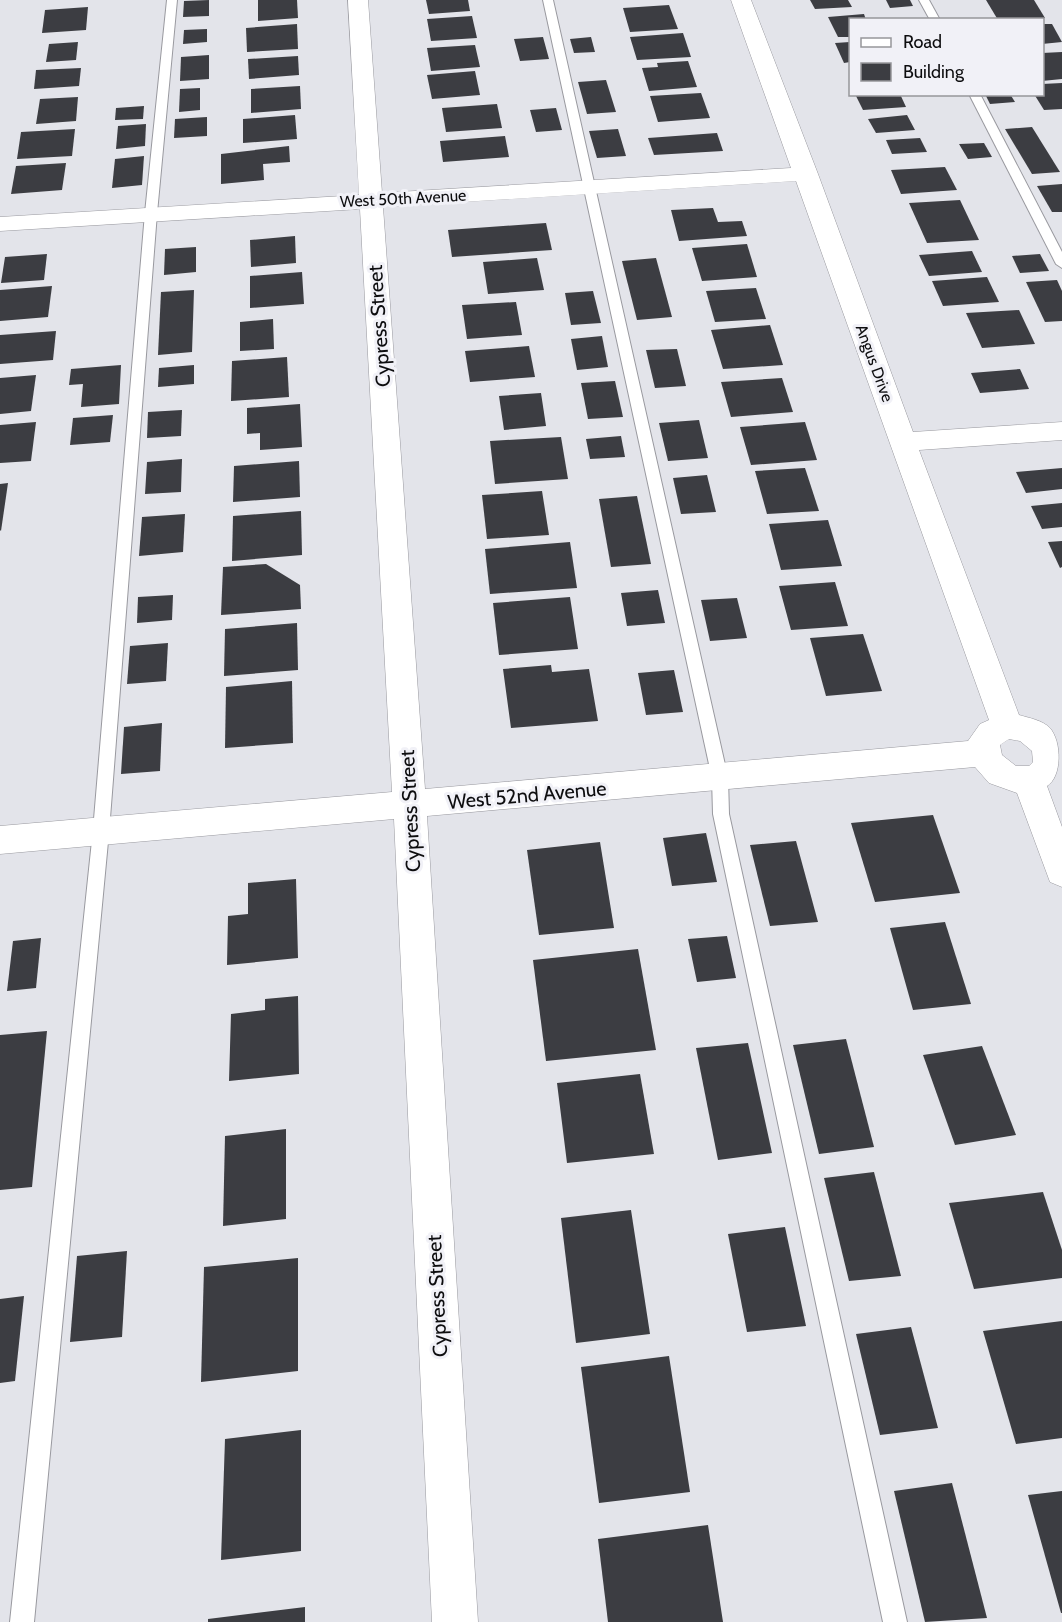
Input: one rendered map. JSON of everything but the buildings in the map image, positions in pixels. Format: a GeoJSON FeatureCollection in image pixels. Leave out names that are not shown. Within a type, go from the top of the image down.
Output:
{"type":"FeatureCollection","features":[{"type":"Feature","properties":{"kind":"street","name":"Cypress Street"},"geometry":{"type":"LineString","coordinates":[[358,0],[410,805],[455,1622]]}},
{"type":"Feature","properties":{"kind":"street","name":"Angus Drive"},"geometry":{"type":"LineString","coordinates":[[741,0],[807,174],[1007,726]]}},
{"type":"Feature","properties":{"kind":"street","name":"West 50th Avenue"},"geometry":{"type":"LineString","coordinates":[[0,224],[807,174]]}},
{"type":"Feature","properties":{"kind":"street"},"geometry":{"type":"LineString","coordinates":[[903,442],[1062,431]]}},
{"type":"Feature","properties":{"kind":"street"},"geometry":{"type":"LineString","coordinates":[[1007,726],[1031,731],[1055,747],[1047,769],[1039,776],[1028,779],[1013,779],[1000,773],[989,764],[983,753],[983,743],[987,735],[1007,726]]}},
{"type":"Feature","properties":{"kind":"street","name":"West 52nd Avenue"},"geometry":{"type":"LineString","coordinates":[[0,840],[983,753]]}},
{"type":"Feature","properties":{"kind":"street"},"geometry":{"type":"LineString","coordinates":[[1028,779],[1062,872]]}},
{"type":"Feature","properties":{"kind":"lane"},"geometry":{"type":"LineString","coordinates":[[22,1622],[101,831],[151,213],[172,0]]}},
{"type":"Feature","properties":{"kind":"lane"},"geometry":{"type":"LineString","coordinates":[[548,0],[720,778],[721,814],[895,1622]]}},
{"type":"Feature","properties":{"kind":"lane"},"geometry":{"type":"LineString","coordinates":[[924,0],[933,18]]}},
{"type":"Feature","properties":{"kind":"lane"},"geometry":{"type":"LineString","coordinates":[[975,96],[1062,264]]}}]}
